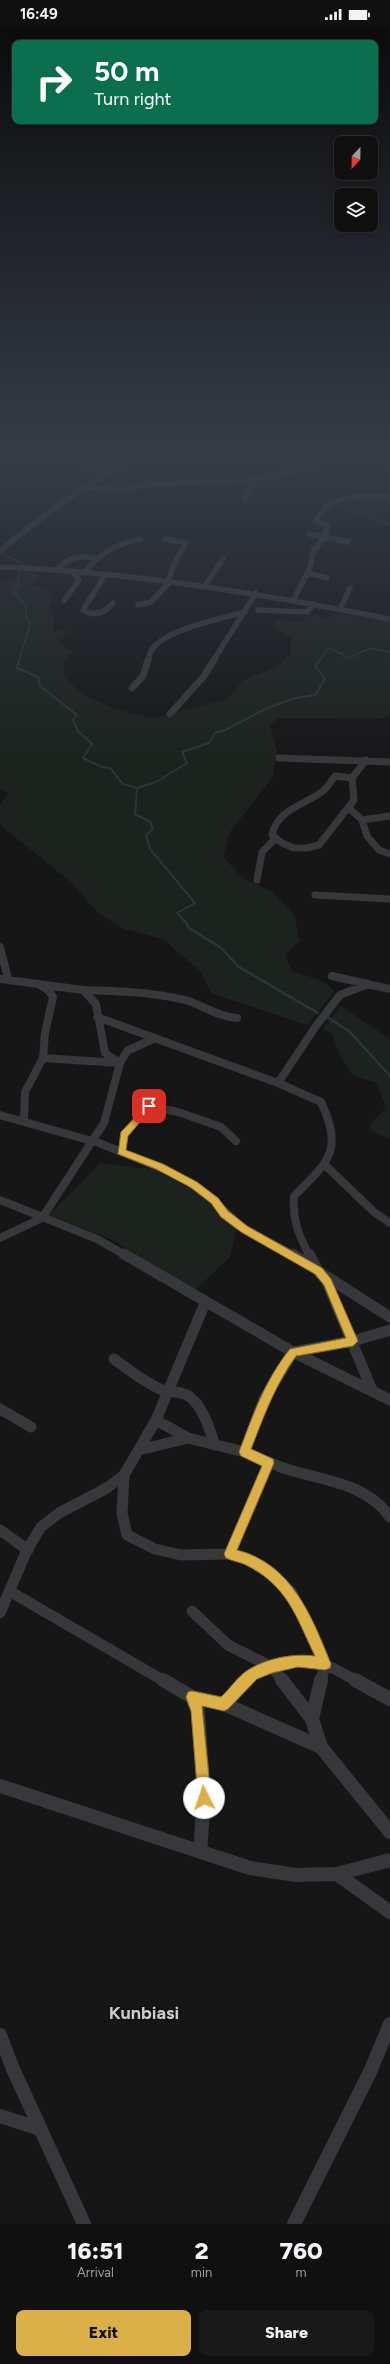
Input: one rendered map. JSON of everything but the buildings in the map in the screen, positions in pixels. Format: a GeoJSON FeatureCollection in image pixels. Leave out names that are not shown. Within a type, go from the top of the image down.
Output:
{"type":"FeatureCollection","features":[{"type":"Feature","properties":{"kind":"street"},"geometry":{"type":"LineString","coordinates":[[58,568],[66,558]]}},
{"type":"Feature","properties":{"kind":"street"},"geometry":{"type":"LineString","coordinates":[[84,573],[95,558]]}},
{"type":"Feature","properties":{"kind":"street"},"geometry":{"type":"LineString","coordinates":[[138,605],[151,602],[168,584],[177,558]]}},
{"type":"Feature","properties":{"kind":"street"},"geometry":{"type":"LineString","coordinates":[[293,600],[307,573],[311,558]]}},
{"type":"Feature","properties":{"kind":"street"},"geometry":{"type":"LineString","coordinates":[[204,587],[223,559]]}},
{"type":"Feature","properties":{"kind":"street"},"geometry":{"type":"LineString","coordinates":[[0,568],[58,568],[84,573],[168,584],[256,593],[390,619]]}},
{"type":"Feature","properties":{"kind":"street"},"geometry":{"type":"LineString","coordinates":[[64,601],[79,580],[72,571]]}},
{"type":"Feature","properties":{"kind":"street"},"geometry":{"type":"LineString","coordinates":[[307,573],[328,578]]}},
{"type":"Feature","properties":{"kind":"street"},"geometry":{"type":"LineString","coordinates":[[105,576],[83,610],[103,614],[107,612],[113,603]]}},
{"type":"Feature","properties":{"kind":"street"},"geometry":{"type":"LineString","coordinates":[[340,609],[350,588]]}},
{"type":"Feature","properties":{"kind":"street"},"geometry":{"type":"LineString","coordinates":[[170,714],[204,676],[226,638],[245,612],[256,593]]}},
{"type":"Feature","properties":{"kind":"street"},"geometry":{"type":"LineString","coordinates":[[258,610],[307,612],[313,604]]}},
{"type":"Feature","properties":{"kind":"street"},"geometry":{"type":"LineString","coordinates":[[132,688],[141,681],[148,667],[149,657],[156,643],[203,624],[245,612]]}},
{"type":"Feature","properties":{"kind":"street"},"geometry":{"type":"LineString","coordinates":[[279,758],[390,762]]}},
{"type":"Feature","properties":{"kind":"street"},"geometry":{"type":"LineString","coordinates":[[343,760],[335,776],[322,792],[284,814],[273,826],[272,835],[275,839],[297,848],[312,848],[319,845],[341,816],[350,809],[355,797],[355,787],[352,778]]}},
{"type":"Feature","properties":{"kind":"street"},"geometry":{"type":"LineString","coordinates":[[352,778],[366,760]]}},
{"type":"Feature","properties":{"kind":"street"},"geometry":{"type":"LineString","coordinates":[[335,776],[352,778]]}},
{"type":"Feature","properties":{"kind":"street"},"geometry":{"type":"LineString","coordinates":[[350,809],[362,820],[367,836],[379,850],[390,854]]}},
{"type":"Feature","properties":{"kind":"street"},"geometry":{"type":"LineString","coordinates":[[362,820],[390,816]]}},
{"type":"Feature","properties":{"kind":"street"},"geometry":{"type":"LineString","coordinates":[[258,880],[259,858],[265,847],[275,839]]}},
{"type":"Feature","properties":{"kind":"street"},"geometry":{"type":"LineString","coordinates":[[315,895],[390,899]]}},
{"type":"Feature","properties":{"kind":"street"},"geometry":{"type":"LineString","coordinates":[[0,947],[4,979],[36,982],[83,990],[136,991],[202,1005],[224,1018],[237,1018]]}},
{"type":"Feature","properties":{"kind":"street"},"geometry":{"type":"LineString","coordinates":[[332,976],[389,988]]}},
{"type":"Feature","properties":{"kind":"street"},"geometry":{"type":"LineString","coordinates":[[24,1121],[25,1092],[43,1058],[45,1033],[53,998],[49,990],[36,982]]}},
{"type":"Feature","properties":{"kind":"street"},"geometry":{"type":"LineString","coordinates":[[278,1083],[340,995],[352,988],[368,984]]}},
{"type":"Feature","properties":{"kind":"street"},"geometry":{"type":"LineString","coordinates":[[83,990],[96,1004],[97,1017],[102,1028],[102,1042],[105,1053],[120,1063]]}},
{"type":"Feature","properties":{"kind":"street"},"geometry":{"type":"LineString","coordinates":[[97,1017],[278,1083],[321,1102],[330,1121],[332,1147],[325,1165],[298,1190],[294,1196],[293,1209],[298,1234],[318,1271],[328,1282],[372,1390]]}},
{"type":"Feature","properties":{"kind":"street"},"geometry":{"type":"LineString","coordinates":[[0,1238],[42,1218],[94,1141],[104,1123],[120,1063],[127,1051],[155,1038]]}},
{"type":"Feature","properties":{"kind":"street"},"geometry":{"type":"LineString","coordinates":[[43,1058],[120,1063]]}},
{"type":"Feature","properties":{"kind":"street"},"geometry":{"type":"LineString","coordinates":[[122,1152],[124,1134],[149,1106],[178,1112],[221,1127],[236,1140]]}},
{"type":"Feature","properties":{"kind":"street"},"geometry":{"type":"LineString","coordinates":[[0,1115],[94,1141],[159,1166],[194,1185],[215,1200],[224,1214],[244,1229],[318,1271],[390,1317]]}},
{"type":"Feature","properties":{"kind":"street"},"geometry":{"type":"LineString","coordinates":[[325,1165],[374,1212],[390,1223]]}},
{"type":"Feature","properties":{"kind":"street"},"geometry":{"type":"LineString","coordinates":[[0,1200],[97,1239],[205,1303],[293,1352],[390,1400]]}},
{"type":"Feature","properties":{"kind":"street"},"geometry":{"type":"LineString","coordinates":[[0,1613],[11,1592],[28,1550],[40,1530],[49,1520],[67,1508],[116,1482],[124,1475],[156,1420],[205,1303]]}},
{"type":"Feature","properties":{"kind":"street"},"geometry":{"type":"LineString","coordinates":[[245,1452],[265,1399],[279,1371],[293,1352],[353,1341],[390,1330]]}},
{"type":"Feature","properties":{"kind":"street"},"geometry":{"type":"LineString","coordinates":[[114,1359],[167,1391],[180,1390],[191,1398],[203,1415],[215,1446]]}},
{"type":"Feature","properties":{"kind":"street"},"geometry":{"type":"LineString","coordinates":[[0,1409],[31,1427]]}},
{"type":"Feature","properties":{"kind":"street"},"geometry":{"type":"LineString","coordinates":[[156,1420],[188,1438],[215,1446],[245,1452],[269,1463],[335,1484],[356,1488],[383,1507],[390,1517]]}},
{"type":"Feature","properties":{"kind":"street"},"geometry":{"type":"LineString","coordinates":[[139,1450],[188,1438]]}},
{"type":"Feature","properties":{"kind":"street"},"geometry":{"type":"LineString","coordinates":[[230,1554],[269,1463]]}},
{"type":"Feature","properties":{"kind":"street"},"geometry":{"type":"LineString","coordinates":[[124,1475],[122,1503],[123,1523],[127,1535],[155,1549],[181,1555],[230,1554],[247,1558],[271,1572],[292,1593],[325,1664],[312,1719]]}},
{"type":"Feature","properties":{"kind":"street"},"geometry":{"type":"LineString","coordinates":[[0,1530],[28,1550]]}},
{"type":"Feature","properties":{"kind":"street"},"geometry":{"type":"LineString","coordinates":[[11,1592],[192,1697],[224,1704],[321,1747]]}},
{"type":"Feature","properties":{"kind":"street"},"geometry":{"type":"LineString","coordinates":[[192,1611],[228,1645],[272,1666],[312,1719],[321,1747],[390,1832]]}},
{"type":"Feature","properties":{"kind":"street"},"geometry":{"type":"LineString","coordinates":[[224,1704],[252,1675],[272,1666],[298,1660],[325,1664],[390,1699]]}},
{"type":"Feature","properties":{"kind":"street"},"geometry":{"type":"LineString","coordinates":[[192,1697],[198,1711],[204,1798],[200,1852]]}},
{"type":"Feature","properties":{"kind":"street"},"geometry":{"type":"LineString","coordinates":[[0,1786],[250,1868],[296,1875],[338,1874],[390,1860]]}},
{"type":"Feature","properties":{"kind":"street"},"geometry":{"type":"LineString","coordinates":[[338,1874],[390,1912]]}},
{"type":"Feature","properties":{"kind":"street"},"geometry":{"type":"LineString","coordinates":[[294,2224],[370,2072],[390,2024]]}},
{"type":"Feature","properties":{"kind":"street"},"geometry":{"type":"LineString","coordinates":[[0,2035],[40,2129],[84,2224]]}},
{"type":"Feature","properties":{"kind":"street"},"geometry":{"type":"LineString","coordinates":[[0,2116],[40,2129]]}},
{"type":"Feature","properties":{"kind":"shaded area"},"geometry":{"type":"Polygon","coordinates":[[[24,572],[36,572],[39,578],[31,585],[45,587],[53,598],[48,611],[55,618],[54,630],[68,630],[59,643],[73,652],[64,660],[64,676],[82,694],[115,709],[154,718],[228,699],[243,680],[279,666],[291,653],[291,637],[272,627],[276,620],[301,622],[310,614],[327,618],[338,613],[390,621],[390,715],[379,719],[278,718],[270,725],[277,753],[273,777],[230,832],[223,857],[244,879],[271,891],[294,914],[300,941],[285,954],[292,971],[320,980],[335,991],[307,1025],[211,993],[201,972],[163,939],[124,929],[96,911],[72,883],[0,825],[0,804],[8,793],[0,789],[0,581],[13,579],[24,572]]]}},
{"type":"Feature","properties":{"kind":"shaded area"},"geometry":{"type":"Polygon","coordinates":[[[341,1006],[390,1039],[390,1139],[369,1130],[371,1123],[386,1108],[377,1083],[353,1075],[340,1056],[332,1034],[322,1029],[341,1006]]]}},
{"type":"Feature","properties":{"kind":"shaded area"},"geometry":{"type":"Polygon","coordinates":[[[100,1163],[152,1169],[205,1196],[237,1227],[230,1257],[195,1290],[110,1239],[49,1215],[100,1163]]]}},
{"type":"Feature","properties":{"kind":"waterway"},"geometry":{"type":"LineString","coordinates":[[12,558],[23,564]]}},
{"type":"Feature","properties":{"kind":"waterway"},"geometry":{"type":"LineString","coordinates":[[19,661],[30,624],[26,616],[26,606],[13,591],[18,587],[18,574],[21,569]]}},
{"type":"Feature","properties":{"kind":"waterway"},"geometry":{"type":"LineString","coordinates":[[319,661],[329,648],[349,658],[370,648],[390,652]]}},
{"type":"Feature","properties":{"kind":"waterway"},"geometry":{"type":"LineString","coordinates":[[19,660],[17,668],[38,677],[40,686],[77,715],[73,720],[78,731],[92,744],[83,758],[102,767],[110,768],[123,784],[137,788]]}},
{"type":"Feature","properties":{"kind":"waterway"},"geometry":{"type":"LineString","coordinates":[[137,788],[156,782],[187,763],[182,752],[209,743],[215,733],[225,730],[267,708],[296,698],[315,695],[325,679],[315,666],[320,660]]}},
{"type":"Feature","properties":{"kind":"waterway"},"geometry":{"type":"LineString","coordinates":[[137,788],[135,814],[150,822],[153,829],[146,835],[150,849],[195,903],[177,913],[185,922]]}},
{"type":"Feature","properties":{"kind":"waterway"},"geometry":{"type":"LineString","coordinates":[[185,921],[189,928],[220,947],[239,967],[318,1013]]}},
{"type":"Feature","properties":{"kind":"waterway"},"geometry":{"type":"LineString","coordinates":[[327,1017],[349,1031],[390,1076]]}},
{"type":"Feature","properties":{"kind":"district","name":"Kunbiasi"},"geometry":{"type":"Point","coordinates":[144,2013]}},
{"type":"Feature","properties":{"kind":"route"},"geometry":{"type":"LineString","coordinates":[[149,1106],[124,1134],[122,1152],[159,1166],[194,1185],[215,1200],[224,1214],[232,1221],[318,1271],[328,1282],[353,1341],[293,1352],[279,1371],[265,1399],[245,1452],[269,1463],[230,1554],[247,1558],[271,1572],[292,1593],[325,1664],[298,1660],[272,1666],[252,1675],[233,1692],[224,1704],[192,1697],[198,1711],[204,1798]]}}]}
